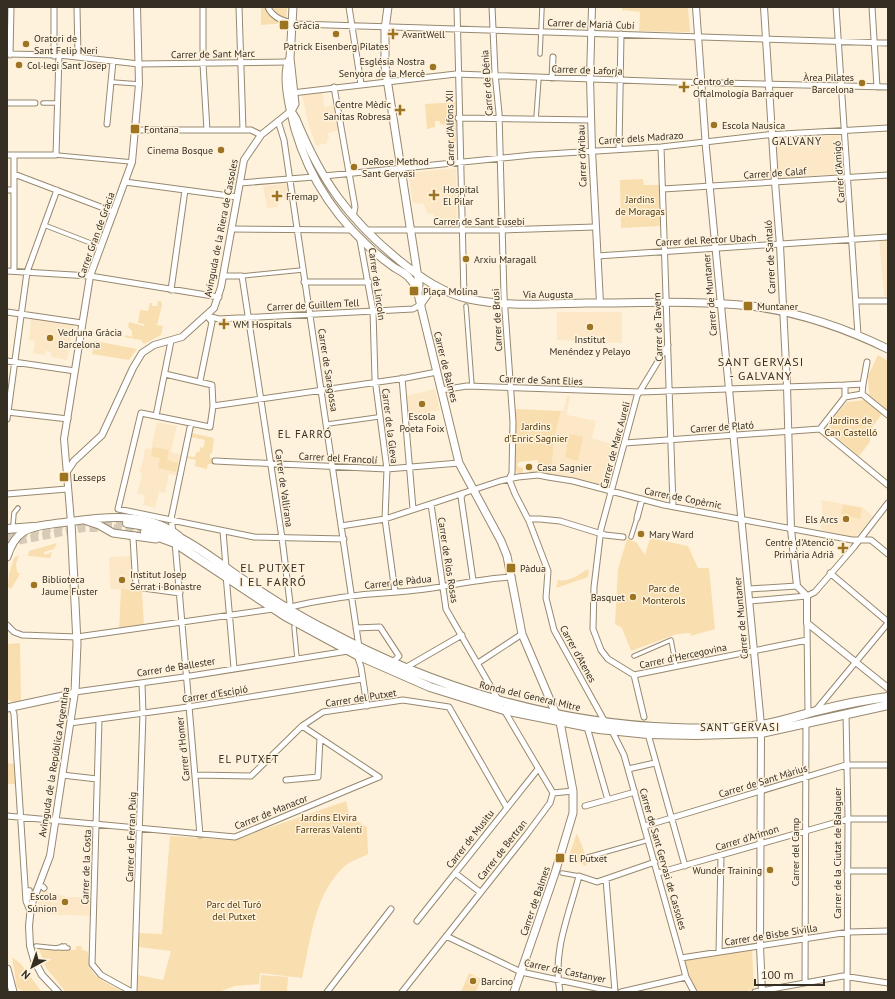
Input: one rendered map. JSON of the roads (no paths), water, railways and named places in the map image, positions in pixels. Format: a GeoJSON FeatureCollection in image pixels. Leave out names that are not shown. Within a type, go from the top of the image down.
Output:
{"type":"FeatureCollection","features":[{"type":"Feature","properties":{"kind":"main road","name":"Via Augusta"},"geometry":{"type":"LineString","coordinates":[[293,7],[289,60],[291,112],[300,145],[314,177],[331,205],[357,230],[430,283],[464,297],[505,303],[667,303],[752,306],[783,312],[858,335],[888,349]]}},
{"type":"Feature","properties":{"kind":"main road","name":"Carrer de Balmes"},"geometry":{"type":"LineString","coordinates":[[388,7],[385,26],[387,80],[420,305],[459,463],[472,490],[501,541],[512,576],[522,634],[556,714]]}},
{"type":"Feature","properties":{"kind":"main road","name":"Via Augusta"},"geometry":{"type":"LineString","coordinates":[[291,112],[296,119],[324,176],[353,217],[357,230]]}},
{"type":"Feature","properties":{"kind":"main road"},"geometry":{"type":"LineString","coordinates":[[314,177],[324,176]]}},
{"type":"Feature","properties":{"kind":"main road"},"geometry":{"type":"LineString","coordinates":[[357,230],[359,238],[378,255],[409,277],[418,294]]}},
{"type":"Feature","properties":{"kind":"main road"},"geometry":{"type":"LineString","coordinates":[[420,305],[429,292],[443,289]]}},
{"type":"Feature","properties":{"kind":"main road"},"geometry":{"type":"LineString","coordinates":[[110,532],[109,524],[113,517]]}},
{"type":"Feature","properties":{"kind":"main road","name":"Ronda del General Mitre"},"geometry":{"type":"LineString","coordinates":[[33,527],[113,517],[151,522],[226,577],[274,609],[349,651],[358,651],[392,662],[452,686],[499,701],[556,714],[646,727],[761,729],[811,712],[888,697]]}},
{"type":"Feature","properties":{"kind":"main road","name":"Ronda del General Mitre"},"geometry":{"type":"LineString","coordinates":[[82,520],[99,524],[110,532],[177,540]]}},
{"type":"Feature","properties":{"kind":"main road","name":"Avinguda de la República Argentina"},"geometry":{"type":"LineString","coordinates":[[71,522],[76,637],[75,692]]}},
{"type":"Feature","properties":{"kind":"main road","name":"Ronda del General Mitre"},"geometry":{"type":"LineString","coordinates":[[127,523],[154,528],[177,540],[226,568],[286,608],[358,651],[430,687],[504,710],[612,731],[696,736],[761,729],[806,722],[888,705]]}},
{"type":"Feature","properties":{"kind":"main road"},"geometry":{"type":"LineString","coordinates":[[10,527],[33,527]]}},
{"type":"Feature","properties":{"kind":"main road"},"geometry":{"type":"LineString","coordinates":[[7,557],[9,547],[18,536],[33,527]]}},
{"type":"Feature","properties":{"kind":"main road","name":"Ronda del General Mitre"},"geometry":{"type":"LineString","coordinates":[[145,532],[177,540]]}},
{"type":"Feature","properties":{"kind":"main road"},"geometry":{"type":"LineString","coordinates":[[274,609],[286,608]]}},
{"type":"Feature","properties":{"kind":"main road","name":"Carrer de Ballester"},"geometry":{"type":"LineString","coordinates":[[9,707],[72,694],[75,692]]}},
{"type":"Feature","properties":{"kind":"main road"},"geometry":{"type":"LineString","coordinates":[[499,701],[504,710]]}},
{"type":"Feature","properties":{"kind":"main road"},"geometry":{"type":"LineString","coordinates":[[556,714],[560,722]]}},
{"type":"Feature","properties":{"kind":"main road","name":"Carrer de Balmes"},"geometry":{"type":"LineString","coordinates":[[514,992],[568,833],[574,808],[573,791],[560,722]]}},
{"type":"Feature","properties":{"kind":"main road"},"geometry":{"type":"LineString","coordinates":[[7,969],[10,988]]}},
{"type":"Feature","properties":{"kind":"street"},"geometry":{"type":"LineString","coordinates":[[9,55],[11,7]]}},
{"type":"Feature","properties":{"kind":"street"},"geometry":{"type":"LineString","coordinates":[[54,7],[57,103],[56,155]]}},
{"type":"Feature","properties":{"kind":"street"},"geometry":{"type":"LineString","coordinates":[[77,7],[78,57]]}},
{"type":"Feature","properties":{"kind":"street"},"geometry":{"type":"LineString","coordinates":[[136,7],[144,7]]}},
{"type":"Feature","properties":{"kind":"street","name":"Carrer Gran de Gràcia"},"geometry":{"type":"LineString","coordinates":[[71,522],[68,470],[64,449],[90,276],[132,162],[140,84],[136,7]]}},
{"type":"Feature","properties":{"kind":"street"},"geometry":{"type":"LineString","coordinates":[[203,7],[203,64],[207,130]]}},
{"type":"Feature","properties":{"kind":"street"},"geometry":{"type":"LineString","coordinates":[[239,7],[243,130]]}},
{"type":"Feature","properties":{"kind":"street"},"geometry":{"type":"LineString","coordinates":[[268,7],[274,16],[292,24]]}},
{"type":"Feature","properties":{"kind":"street"},"geometry":{"type":"LineString","coordinates":[[349,7],[361,84]]}},
{"type":"Feature","properties":{"kind":"street","name":"Carrer d'Alfons XII"},"geometry":{"type":"LineString","coordinates":[[457,7],[459,74],[458,118],[464,297]]}},
{"type":"Feature","properties":{"kind":"street","name":"Carrer de Dénia"},"geometry":{"type":"LineString","coordinates":[[492,7],[495,75],[499,118],[499,159]]}},
{"type":"Feature","properties":{"kind":"street"},"geometry":{"type":"LineString","coordinates":[[540,54],[542,7]]}},
{"type":"Feature","properties":{"kind":"street","name":"Carrer d'Aribau"},"geometry":{"type":"LineString","coordinates":[[592,7],[590,33],[591,120],[600,303]]}},
{"type":"Feature","properties":{"kind":"street","name":"Carrer de Muntaner"},"geometry":{"type":"LineString","coordinates":[[696,7],[709,186],[716,248],[740,518],[749,589],[761,729],[762,843],[760,991]]}},
{"type":"Feature","properties":{"kind":"street","name":"Carrer de Santaló"},"geometry":{"type":"LineString","coordinates":[[764,7],[770,84],[774,182],[780,245],[787,386],[791,529],[797,586]]}},
{"type":"Feature","properties":{"kind":"street","name":"Carrer d'Amigó"},"geometry":{"type":"LineString","coordinates":[[836,7],[844,131],[849,178],[858,335]]}},
{"type":"Feature","properties":{"kind":"street"},"geometry":{"type":"LineString","coordinates":[[872,7],[877,86]]}},
{"type":"Feature","properties":{"kind":"street","name":"Carrer de Marià Cubí"},"geometry":{"type":"LineString","coordinates":[[292,24],[888,43]]}},
{"type":"Feature","properties":{"kind":"street"},"geometry":{"type":"LineString","coordinates":[[619,149],[621,34]]}},
{"type":"Feature","properties":{"kind":"street","name":"Carrer de Sant Marc"},"geometry":{"type":"LineString","coordinates":[[9,55],[56,55],[139,64],[203,64],[289,60]]}},
{"type":"Feature","properties":{"kind":"street"},"geometry":{"type":"LineString","coordinates":[[552,78],[553,57]]}},
{"type":"Feature","properties":{"kind":"street"},"geometry":{"type":"LineString","coordinates":[[107,124],[113,61]]}},
{"type":"Feature","properties":{"kind":"street","name":"Carrer de Laforja"},"geometry":{"type":"LineString","coordinates":[[291,94],[387,80],[459,74],[841,87],[888,86]]}},
{"type":"Feature","properties":{"kind":"street"},"geometry":{"type":"LineString","coordinates":[[536,119],[539,77]]}},
{"type":"Feature","properties":{"kind":"street"},"geometry":{"type":"LineString","coordinates":[[112,82],[140,84]]}},
{"type":"Feature","properties":{"kind":"street"},"geometry":{"type":"LineString","coordinates":[[334,87],[355,208],[353,217]]}},
{"type":"Feature","properties":{"kind":"street"},"geometry":{"type":"LineString","coordinates":[[7,103],[57,103]]}},
{"type":"Feature","properties":{"kind":"street","name":"Avinguda de la Riera de Cassoles"},"geometry":{"type":"LineString","coordinates":[[68,470],[74,461],[102,435],[139,357],[150,347],[182,337],[207,316],[214,308],[219,297],[224,276],[244,160],[261,135],[291,112]]}},
{"type":"Feature","properties":{"kind":"street"},"geometry":{"type":"LineString","coordinates":[[458,118],[591,120]]}},
{"type":"Feature","properties":{"kind":"street","name":"Carrer de Saragossa"},"geometry":{"type":"LineString","coordinates":[[278,121],[284,140],[304,282],[322,390],[344,539],[366,706]]}},
{"type":"Feature","properties":{"kind":"street","name":"Carrer dels Madrazo"},"geometry":{"type":"LineString","coordinates":[[324,176],[592,150],[661,147],[705,141],[772,135],[888,128]]}},
{"type":"Feature","properties":{"kind":"street"},"geometry":{"type":"LineString","coordinates":[[136,130],[243,130],[255,131],[261,135]]}},
{"type":"Feature","properties":{"kind":"street","name":"Carrer de Tavern"},"geometry":{"type":"LineString","coordinates":[[661,147],[673,506]]}},
{"type":"Feature","properties":{"kind":"street"},"geometry":{"type":"LineString","coordinates":[[7,155],[56,155],[132,162]]}},
{"type":"Feature","properties":{"kind":"street"},"geometry":{"type":"LineString","coordinates":[[14,155],[14,271]]}},
{"type":"Feature","properties":{"kind":"street","name":"Carrer de Brusi"},"geometry":{"type":"LineString","coordinates":[[499,159],[505,303],[513,431],[512,473],[510,479]]}},
{"type":"Feature","properties":{"kind":"street"},"geometry":{"type":"LineString","coordinates":[[14,174],[114,212]]}},
{"type":"Feature","properties":{"kind":"street","name":"Carrer de Calaf"},"geometry":{"type":"LineString","coordinates":[[663,189],[888,175]]}},
{"type":"Feature","properties":{"kind":"street"},"geometry":{"type":"LineString","coordinates":[[240,183],[314,177]]}},
{"type":"Feature","properties":{"kind":"street"},"geometry":{"type":"LineString","coordinates":[[125,182],[237,197]]}},
{"type":"Feature","properties":{"kind":"street"},"geometry":{"type":"LineString","coordinates":[[7,190],[14,190]]}},
{"type":"Feature","properties":{"kind":"street"},"geometry":{"type":"LineString","coordinates":[[7,419],[16,362],[27,272],[57,190]]}},
{"type":"Feature","properties":{"kind":"street"},"geometry":{"type":"LineString","coordinates":[[171,290],[185,190]]}},
{"type":"Feature","properties":{"kind":"street"},"geometry":{"type":"LineString","coordinates":[[44,225],[101,246]]}},
{"type":"Feature","properties":{"kind":"street","name":"Carrer de Sant Eusebi"},"geometry":{"type":"LineString","coordinates":[[232,229],[503,230],[596,227]]}},
{"type":"Feature","properties":{"kind":"street","name":"Carrer del Rector Ubach"},"geometry":{"type":"LineString","coordinates":[[597,256],[888,237]]}},
{"type":"Feature","properties":{"kind":"street","name":"Carrer de Lincoln"},"geometry":{"type":"LineString","coordinates":[[359,238],[362,244],[373,311],[376,382]]}},
{"type":"Feature","properties":{"kind":"street"},"geometry":{"type":"LineString","coordinates":[[224,276],[242,276],[302,270]]}},
{"type":"Feature","properties":{"kind":"street"},"geometry":{"type":"LineString","coordinates":[[7,271],[90,276],[219,297]]}},
{"type":"Feature","properties":{"kind":"street","name":"Carrer de Vallirana"},"geometry":{"type":"LineString","coordinates":[[242,276],[282,538],[290,603],[286,608]]}},
{"type":"Feature","properties":{"kind":"street"},"geometry":{"type":"LineString","coordinates":[[304,282],[369,282]]}},
{"type":"Feature","properties":{"kind":"street"},"geometry":{"type":"LineString","coordinates":[[856,300],[888,301]]}},
{"type":"Feature","properties":{"kind":"street","name":"Carrer de Guillem Tell"},"geometry":{"type":"LineString","coordinates":[[207,316],[219,319],[249,318],[413,309],[420,305]]}},
{"type":"Feature","properties":{"kind":"street"},"geometry":{"type":"LineString","coordinates":[[466,306],[472,386]]}},
{"type":"Feature","properties":{"kind":"street"},"geometry":{"type":"LineString","coordinates":[[7,312],[82,324]]}},
{"type":"Feature","properties":{"kind":"street"},"geometry":{"type":"LineString","coordinates":[[200,381],[212,322],[207,316]]}},
{"type":"Feature","properties":{"kind":"street"},"geometry":{"type":"LineString","coordinates":[[156,416],[171,341]]}},
{"type":"Feature","properties":{"kind":"street","name":"Carrer de Marc Aureli"},"geometry":{"type":"LineString","coordinates":[[634,675],[608,659],[602,650],[593,629],[594,586],[600,533],[637,396],[668,345]]}},
{"type":"Feature","properties":{"kind":"street"},"geometry":{"type":"LineString","coordinates":[[7,361],[75,371]]}},
{"type":"Feature","properties":{"kind":"street"},"geometry":{"type":"LineString","coordinates":[[862,394],[867,362]]}},
{"type":"Feature","properties":{"kind":"street"},"geometry":{"type":"LineString","coordinates":[[214,406],[437,372]]}},
{"type":"Feature","properties":{"kind":"street"},"geometry":{"type":"LineString","coordinates":[[165,374],[212,385],[214,406],[210,427],[141,413],[118,510],[171,519],[254,537],[344,539]]}},
{"type":"Feature","properties":{"kind":"street"},"geometry":{"type":"LineString","coordinates":[[402,378],[413,509]]}},
{"type":"Feature","properties":{"kind":"street","name":"Carrer de la Gleva"},"geometry":{"type":"LineString","coordinates":[[376,382],[386,469],[385,520],[395,592]]}},
{"type":"Feature","properties":{"kind":"street","name":"Carrer de Sant Elies"},"geometry":{"type":"LineString","coordinates":[[441,390],[472,386],[640,392],[863,384]]}},
{"type":"Feature","properties":{"kind":"street"},"geometry":{"type":"LineString","coordinates":[[845,385],[845,397],[820,429],[888,485]]}},
{"type":"Feature","properties":{"kind":"street"},"geometry":{"type":"LineString","coordinates":[[845,397],[862,394],[888,415]]}},
{"type":"Feature","properties":{"kind":"street"},"geometry":{"type":"LineString","coordinates":[[8,412],[68,419]]}},
{"type":"Feature","properties":{"kind":"street"},"geometry":{"type":"LineString","coordinates":[[328,424],[378,417]]}},
{"type":"Feature","properties":{"kind":"street","name":"Carrer d'Homer"},"geometry":{"type":"LineString","coordinates":[[191,423],[171,519],[177,540],[188,707],[200,835]]}},
{"type":"Feature","properties":{"kind":"street","name":"Carrer de Plató"},"geometry":{"type":"LineString","coordinates":[[625,443],[820,429]]}},
{"type":"Feature","properties":{"kind":"street","name":"Carrer del Francolí"},"geometry":{"type":"LineString","coordinates":[[216,462],[271,463],[386,469],[459,463]]}},
{"type":"Feature","properties":{"kind":"street","name":"Carrer de Copèrnic"},"geometry":{"type":"LineString","coordinates":[[342,526],[385,520],[413,509],[472,490],[510,479],[538,475],[573,481],[612,492],[673,506],[791,529],[860,540],[871,540],[888,554]]}},
{"type":"Feature","properties":{"kind":"street","name":"Carrer d'Atenes"},"geometry":{"type":"LineString","coordinates":[[510,479],[515,494],[528,520],[548,574],[546,598],[554,630],[605,722]]}},
{"type":"Feature","properties":{"kind":"street"},"geometry":{"type":"LineString","coordinates":[[7,494],[68,489]]}},
{"type":"Feature","properties":{"kind":"street"},"geometry":{"type":"LineString","coordinates":[[463,494],[461,497],[472,580]]}},
{"type":"Feature","properties":{"kind":"street"},"geometry":{"type":"LineString","coordinates":[[631,537],[642,499]]}},
{"type":"Feature","properties":{"kind":"street"},"geometry":{"type":"LineString","coordinates":[[750,600],[807,596],[815,592],[860,540],[888,503]]}},
{"type":"Feature","properties":{"kind":"street","name":"Carrer de Ríos Rosas"},"geometry":{"type":"LineString","coordinates":[[430,504],[446,609],[499,701]]}},
{"type":"Feature","properties":{"kind":"street"},"geometry":{"type":"LineString","coordinates":[[10,527],[14,513],[18,508]]}},
{"type":"Feature","properties":{"kind":"street"},"geometry":{"type":"LineString","coordinates":[[9,512],[14,513]]}},
{"type":"Feature","properties":{"kind":"street"},"geometry":{"type":"LineString","coordinates":[[528,520],[540,519],[560,521],[600,533],[623,537]]}},
{"type":"Feature","properties":{"kind":"street"},"geometry":{"type":"LineString","coordinates":[[223,531],[234,668]]}},
{"type":"Feature","properties":{"kind":"street"},"geometry":{"type":"LineString","coordinates":[[135,535],[133,538],[136,587],[180,593]]}},
{"type":"Feature","properties":{"kind":"street"},"geometry":{"type":"LineString","coordinates":[[811,712],[856,662],[888,623],[830,573]]}},
{"type":"Feature","properties":{"kind":"street","name":"Carrer de Pàdua"},"geometry":{"type":"LineString","coordinates":[[286,608],[351,596],[395,592],[443,586],[472,580],[512,576]]}},
{"type":"Feature","properties":{"kind":"street"},"geometry":{"type":"LineString","coordinates":[[749,589],[797,586],[807,596],[806,640],[811,712]]}},
{"type":"Feature","properties":{"kind":"street"},"geometry":{"type":"LineString","coordinates":[[7,625],[14,632],[22,635],[76,637],[274,609]]}},
{"type":"Feature","properties":{"kind":"street"},"geometry":{"type":"LineString","coordinates":[[807,623],[888,688]]}},
{"type":"Feature","properties":{"kind":"street"},"geometry":{"type":"LineString","coordinates":[[294,627],[297,658]]}},
{"type":"Feature","properties":{"kind":"street"},"geometry":{"type":"LineString","coordinates":[[356,628],[380,627],[399,656],[392,662]]}},
{"type":"Feature","properties":{"kind":"street"},"geometry":{"type":"LineString","coordinates":[[478,663],[522,634]]}},
{"type":"Feature","properties":{"kind":"street"},"geometry":{"type":"LineString","coordinates":[[405,668],[462,635]]}},
{"type":"Feature","properties":{"kind":"street"},"geometry":{"type":"LineString","coordinates":[[634,656],[671,640],[676,666]]}},
{"type":"Feature","properties":{"kind":"street","name":"Carrer d'Hercegovina"},"geometry":{"type":"LineString","coordinates":[[634,675],[806,640]]}},
{"type":"Feature","properties":{"kind":"street","name":"Carrer de Ballester"},"geometry":{"type":"LineString","coordinates":[[75,692],[186,677],[234,668],[349,651]]}},
{"type":"Feature","properties":{"kind":"street"},"geometry":{"type":"LineString","coordinates":[[634,675],[644,716]]}},
{"type":"Feature","properties":{"kind":"street","name":"Carrer d'Escipió"},"geometry":{"type":"LineString","coordinates":[[70,723],[188,707],[362,680]]}},
{"type":"Feature","properties":{"kind":"street","name":"Carrer de Ferran Puig"},"geometry":{"type":"LineString","coordinates":[[133,992],[140,828],[143,713],[142,683]]}},
{"type":"Feature","properties":{"kind":"street","name":"Avinguda de la República Argentina"},"geometry":{"type":"LineString","coordinates":[[58,992],[42,975],[34,959],[29,938],[30,911],[48,863],[75,692]]}},
{"type":"Feature","properties":{"kind":"street","name":"Carrer del Putxet"},"geometry":{"type":"LineString","coordinates":[[195,775],[251,776],[302,726],[323,712],[403,700],[449,707],[507,808]]}},
{"type":"Feature","properties":{"kind":"street"},"geometry":{"type":"LineString","coordinates":[[9,707],[14,714],[26,900],[30,911]]}},
{"type":"Feature","properties":{"kind":"street"},"geometry":{"type":"LineString","coordinates":[[504,710],[553,794],[573,791]]}},
{"type":"Feature","properties":{"kind":"street","name":"Carrer de la Ciutat de Balaguer"},"geometry":{"type":"LineString","coordinates":[[846,713],[848,819],[847,992]]}},
{"type":"Feature","properties":{"kind":"street","name":"Carrer de la Costa"},"geometry":{"type":"LineString","coordinates":[[99,720],[92,964],[101,975],[133,992]]}},
{"type":"Feature","properties":{"kind":"street","name":"Carrer del Camp"},"geometry":{"type":"LineString","coordinates":[[805,982],[806,722]]}},
{"type":"Feature","properties":{"kind":"street"},"geometry":{"type":"LineString","coordinates":[[286,780],[318,777],[320,739],[302,726]]}},
{"type":"Feature","properties":{"kind":"street"},"geometry":{"type":"LineString","coordinates":[[587,727],[608,800]]}},
{"type":"Feature","properties":{"kind":"street","name":"Carrer de Sant Gervasi de Cassoles"},"geometry":{"type":"LineString","coordinates":[[612,731],[624,753],[680,958],[686,977],[694,992]]}},
{"type":"Feature","properties":{"kind":"street"},"geometry":{"type":"LineString","coordinates":[[648,734],[685,866]]}},
{"type":"Feature","properties":{"kind":"street","name":"Carrer de Manacor"},"geometry":{"type":"LineString","coordinates":[[7,816],[200,835],[235,837],[379,777],[320,739]]}},
{"type":"Feature","properties":{"kind":"street"},"geometry":{"type":"LineString","coordinates":[[628,769],[655,763]]}},
{"type":"Feature","properties":{"kind":"street","name":"Carrer de Sant Màrius"},"geometry":{"type":"LineString","coordinates":[[644,826],[846,765],[888,766]]}},
{"type":"Feature","properties":{"kind":"street","name":"Carrer de Musitu"},"geometry":{"type":"LineString","coordinates":[[417,921],[538,769]]}},
{"type":"Feature","properties":{"kind":"street"},"geometry":{"type":"LineString","coordinates":[[62,774],[97,779]]}},
{"type":"Feature","properties":{"kind":"street"},"geometry":{"type":"LineString","coordinates":[[585,806],[635,792]]}},
{"type":"Feature","properties":{"kind":"street","name":"Carrer de Bertran"},"geometry":{"type":"LineString","coordinates":[[402,992],[550,803],[553,794]]}},
{"type":"Feature","properties":{"kind":"street","name":"Carrer d'Arimon"},"geometry":{"type":"LineString","coordinates":[[658,873],[848,819],[888,818]]}},
{"type":"Feature","properties":{"kind":"street"},"geometry":{"type":"LineString","coordinates":[[588,857],[646,841]]}},
{"type":"Feature","properties":{"kind":"street"},"geometry":{"type":"LineString","coordinates":[[719,952],[721,856]]}},
{"type":"Feature","properties":{"kind":"street"},"geometry":{"type":"LineString","coordinates":[[562,873],[579,876],[596,882],[655,862]]}},
{"type":"Feature","properties":{"kind":"street"},"geometry":{"type":"LineString","coordinates":[[847,871],[888,871]]}},
{"type":"Feature","properties":{"kind":"street"},"geometry":{"type":"LineString","coordinates":[[455,873],[480,892]]}},
{"type":"Feature","properties":{"kind":"street"},"geometry":{"type":"LineString","coordinates":[[560,992],[558,980],[558,958],[579,876]]}},
{"type":"Feature","properties":{"kind":"street"},"geometry":{"type":"LineString","coordinates":[[606,879],[615,992]]}},
{"type":"Feature","properties":{"kind":"street"},"geometry":{"type":"LineString","coordinates":[[326,992],[391,909]]}},
{"type":"Feature","properties":{"kind":"street","name":"Carrer de Bisbe Sivilla"},"geometry":{"type":"LineString","coordinates":[[680,958],[847,932],[888,931]]}},
{"type":"Feature","properties":{"kind":"street","name":"Carrer de Castanyer"},"geometry":{"type":"LineString","coordinates":[[446,936],[521,972],[612,990],[615,992]]}},
{"type":"Feature","properties":{"kind":"street"},"geometry":{"type":"LineString","coordinates":[[36,946],[56,948],[65,946]]}},
{"type":"Feature","properties":{"kind":"street"},"geometry":{"type":"LineString","coordinates":[[760,991],[846,976],[888,984]]}},
{"type":"Feature","properties":{"kind":"street"},"geometry":{"type":"LineString","coordinates":[[621,992],[686,977]]}},
{"type":"Feature","properties":{"kind":"tunnel"},"geometry":{"type":"LineString","coordinates":[[92,523],[127,523]]}},
{"type":"Feature","properties":{"kind":"tunnel"},"geometry":{"type":"LineString","coordinates":[[7,536],[78,524]]}},
{"type":"Feature","properties":{"kind":"tunnel"},"geometry":{"type":"LineString","coordinates":[[7,543],[83,528],[113,528],[145,532]]}},
{"type":"Feature","properties":{"kind":"place","name":"Gràcia"},"geometry":{"type":"Point","coordinates":[284,25]}},
{"type":"Feature","properties":{"kind":"place","name":"Patrick Eisenberg Pilates"},"geometry":{"type":"Point","coordinates":[336,34]}},
{"type":"Feature","properties":{"kind":"place","name":"AvantWell"},"geometry":{"type":"Point","coordinates":[393,34]}},
{"type":"Feature","properties":{"kind":"place","name":"Oratori de Sant Felip Neri"},"geometry":{"type":"Point","coordinates":[26,44]}},
{"type":"Feature","properties":{"kind":"place","name":"Col·legi Sant Josep"},"geometry":{"type":"Point","coordinates":[19,65]}},
{"type":"Feature","properties":{"kind":"place","name":"Església Nostra Senyora de la Mercè"},"geometry":{"type":"Point","coordinates":[433,67]}},
{"type":"Feature","properties":{"kind":"place","name":"Àrea Pilates Barcelona"},"geometry":{"type":"Point","coordinates":[862,83]}},
{"type":"Feature","properties":{"kind":"place","name":"Centro de Oftalmología Barraquer"},"geometry":{"type":"Point","coordinates":[684,87]}},
{"type":"Feature","properties":{"kind":"place","name":"Centre Mèdic Sanitas Robresa"},"geometry":{"type":"Point","coordinates":[400,110]}},
{"type":"Feature","properties":{"kind":"place","name":"Escola Nausica"},"geometry":{"type":"Point","coordinates":[714,125]}},
{"type":"Feature","properties":{"kind":"place","name":"Fontana"},"geometry":{"type":"Point","coordinates":[135,129]}},
{"type":"Feature","properties":{"kind":"place","name":"Cinema Bosque"},"geometry":{"type":"Point","coordinates":[221,150]}},
{"type":"Feature","properties":{"kind":"place","name":"DeRose Method Sant Gervasi"},"geometry":{"type":"Point","coordinates":[354,167]}},
{"type":"Feature","properties":{"kind":"place","name":"Hospital El Pilar"},"geometry":{"type":"Point","coordinates":[434,195]}},
{"type":"Feature","properties":{"kind":"place","name":"Fremap"},"geometry":{"type":"Point","coordinates":[277,196]}},
{"type":"Feature","properties":{"kind":"place","name":"Arxiu Maragall"},"geometry":{"type":"Point","coordinates":[466,259]}},
{"type":"Feature","properties":{"kind":"place","name":"Plaça Molina"},"geometry":{"type":"Point","coordinates":[414,291]}},
{"type":"Feature","properties":{"kind":"place","name":"Muntaner"},"geometry":{"type":"Point","coordinates":[748,306]}},
{"type":"Feature","properties":{"kind":"place","name":"WM Hospitals"},"geometry":{"type":"Point","coordinates":[224,324]}},
{"type":"Feature","properties":{"kind":"place","name":"Institut Menéndez y Pelayo"},"geometry":{"type":"Point","coordinates":[590,327]}},
{"type":"Feature","properties":{"kind":"place","name":"Vedruna Gràcia Barcelona"},"geometry":{"type":"Point","coordinates":[50,338]}},
{"type":"Feature","properties":{"kind":"place","name":"Escola Poeta Foix"},"geometry":{"type":"Point","coordinates":[422,404]}},
{"type":"Feature","properties":{"kind":"place","name":"Casa Sagnier"},"geometry":{"type":"Point","coordinates":[529,467]}},
{"type":"Feature","properties":{"kind":"place","name":"Lesseps"},"geometry":{"type":"Point","coordinates":[64,477]}},
{"type":"Feature","properties":{"kind":"place","name":"Els Arcs"},"geometry":{"type":"Point","coordinates":[846,519]}},
{"type":"Feature","properties":{"kind":"place","name":"Mary Ward"},"geometry":{"type":"Point","coordinates":[641,534]}},
{"type":"Feature","properties":{"kind":"place","name":"Centre d'Atenció Primària Adrià"},"geometry":{"type":"Point","coordinates":[843,548]}},
{"type":"Feature","properties":{"kind":"place","name":"Pàdua"},"geometry":{"type":"Point","coordinates":[511,568]}},
{"type":"Feature","properties":{"kind":"place","name":"Institut Josep Serrat i Bonastre"},"geometry":{"type":"Point","coordinates":[122,580]}},
{"type":"Feature","properties":{"kind":"place","name":"Biblioteca Jaume Fuster"},"geometry":{"type":"Point","coordinates":[34,585]}},
{"type":"Feature","properties":{"kind":"place","name":"Basquet"},"geometry":{"type":"Point","coordinates":[633,597]}},
{"type":"Feature","properties":{"kind":"place","name":"El Putxet"},"geometry":{"type":"Point","coordinates":[560,858]}},
{"type":"Feature","properties":{"kind":"place","name":"Wunder Training"},"geometry":{"type":"Point","coordinates":[770,870]}},
{"type":"Feature","properties":{"kind":"place","name":"Escola Súnion"},"geometry":{"type":"Point","coordinates":[65,902]}},
{"type":"Feature","properties":{"kind":"place","name":"Barcino"},"geometry":{"type":"Point","coordinates":[473,981]}},
{"type":"Feature","properties":{"kind":"district","name":"GALVANY"},"geometry":{"type":"Point","coordinates":[797,141]}},
{"type":"Feature","properties":{"kind":"district","name":"SANT GERVASI - GALVANY"},"geometry":{"type":"Point","coordinates":[761,368]}},
{"type":"Feature","properties":{"kind":"district","name":"EL FARRÓ"},"geometry":{"type":"Point","coordinates":[305,434]}},
{"type":"Feature","properties":{"kind":"district","name":"EL PUTXET I EL FARRÓ"},"geometry":{"type":"Point","coordinates":[273,574]}},
{"type":"Feature","properties":{"kind":"district","name":"SANT GERVASI"},"geometry":{"type":"Point","coordinates":[740,727]}},
{"type":"Feature","properties":{"kind":"district","name":"EL PUTXET"},"geometry":{"type":"Point","coordinates":[249,759]}},
{"type":"Feature","properties":{"kind":"park label","name":"Jardins de Moragas"},"geometry":{"type":"Point","coordinates":[640,204]}},
{"type":"Feature","properties":{"kind":"park label","name":"Jardins de Can Castelló"},"geometry":{"type":"Point","coordinates":[851,426]}},
{"type":"Feature","properties":{"kind":"park label","name":"Jardins d'Enric Sagnier"},"geometry":{"type":"Point","coordinates":[536,432]}},
{"type":"Feature","properties":{"kind":"park label","name":"Parc de Monterols"},"geometry":{"type":"Point","coordinates":[664,594]}},
{"type":"Feature","properties":{"kind":"park label","name":"Jardins Elvira Farreras Valentí"},"geometry":{"type":"Point","coordinates":[329,822]}},
{"type":"Feature","properties":{"kind":"park label","name":"Parc del Turó del Putxet"},"geometry":{"type":"Point","coordinates":[234,910]}}]}
